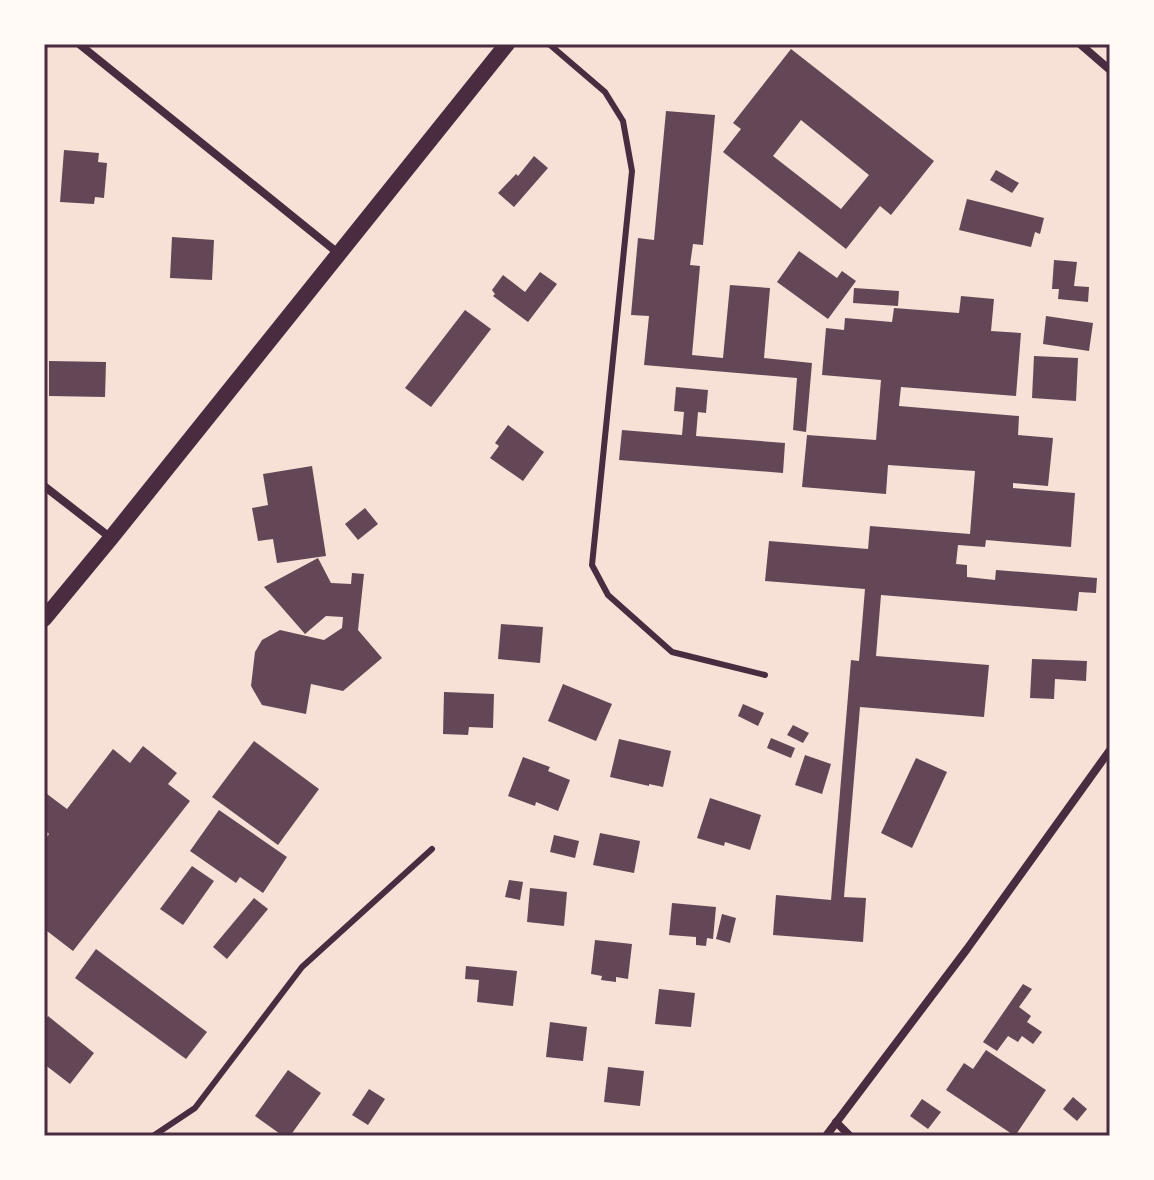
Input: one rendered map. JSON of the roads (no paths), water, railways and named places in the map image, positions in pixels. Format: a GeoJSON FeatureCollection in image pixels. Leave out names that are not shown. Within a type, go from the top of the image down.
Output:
{"type":"FeatureCollection","features":[{"type":"Feature","properties":{"kind":"main road"},"geometry":{"type":"LineString","coordinates":[[44,619],[507,44]]}},
{"type":"Feature","properties":{"kind":"street"},"geometry":{"type":"LineString","coordinates":[[79,44],[338,253]]}},
{"type":"Feature","properties":{"kind":"street"},"geometry":{"type":"LineString","coordinates":[[1080,44],[1110,70]]}},
{"type":"Feature","properties":{"kind":"street"},"geometry":{"type":"LineString","coordinates":[[44,486],[111,538]]}},
{"type":"Feature","properties":{"kind":"street"},"geometry":{"type":"LineString","coordinates":[[826,1136],[967,949],[1110,750]]}},
{"type":"Feature","properties":{"kind":"street"},"geometry":{"type":"LineString","coordinates":[[836,1122],[850,1136]]}},
{"type":"Feature","properties":{"kind":"lane"},"geometry":{"type":"LineString","coordinates":[[549,44],[605,92],[623,121],[632,171],[592,565],[608,595],[672,652],[765,675]]}},
{"type":"Feature","properties":{"kind":"lane"},"geometry":{"type":"LineString","coordinates":[[153,1136],[195,1108],[302,967],[432,849]]}}]}
